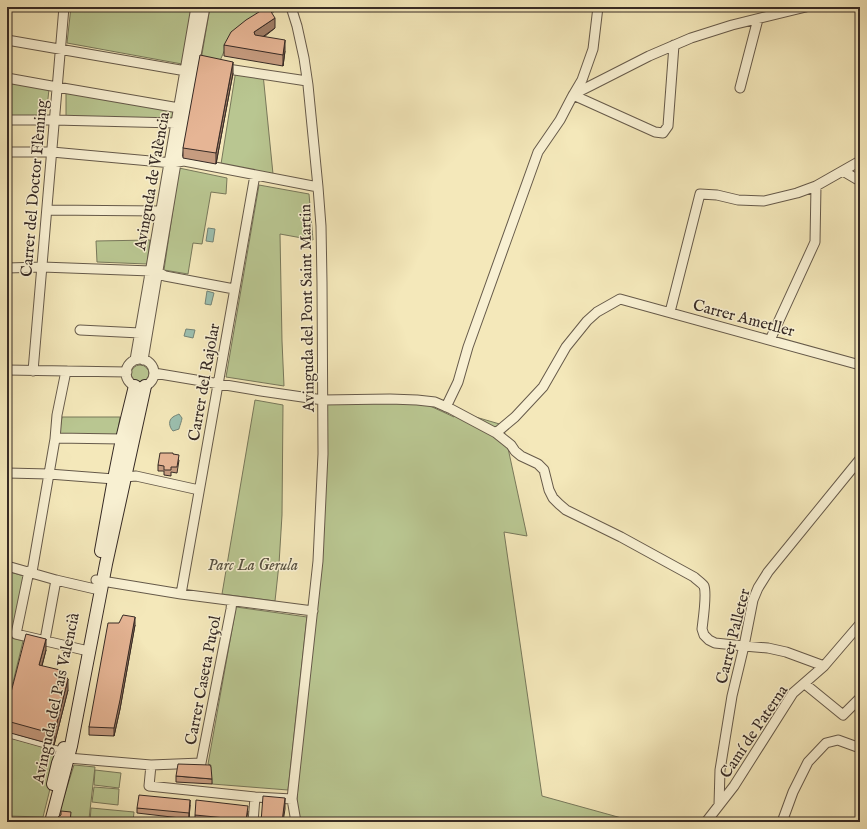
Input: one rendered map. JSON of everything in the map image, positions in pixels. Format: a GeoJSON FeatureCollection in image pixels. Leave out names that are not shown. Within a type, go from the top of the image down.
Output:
{"type":"FeatureCollection","features":[{"type":"Feature","properties":{"kind":"street","name":"Carrer del Doctor Flèming"},"geometry":{"type":"LineString","coordinates":[[33,371],[64,7]]}},
{"type":"Feature","properties":{"kind":"street","name":"Avinguda de València"},"geometry":{"type":"LineString","coordinates":[[139,360],[189,72],[196,7]]}},
{"type":"Feature","properties":{"kind":"street","name":"Avinguda de València"},"geometry":{"type":"LineString","coordinates":[[139,360],[140,333],[154,271],[161,211],[173,163],[176,122],[189,72],[198,64],[205,7]]}},
{"type":"Feature","properties":{"kind":"street","name":"Avinguda del Pont Saint Martin"},"geometry":{"type":"LineString","coordinates":[[290,7],[298,26],[304,58],[318,187],[321,226],[323,400],[323,454],[319,546],[292,799],[296,822]]}},
{"type":"Feature","properties":{"kind":"street"},"geometry":{"type":"LineString","coordinates":[[446,407],[458,382],[468,347],[538,152],[560,120],[582,80],[593,49],[598,7]]}},
{"type":"Feature","properties":{"kind":"street"},"geometry":{"type":"LineString","coordinates":[[573,95],[620,70],[691,38],[806,7]]}},
{"type":"Feature","properties":{"kind":"street"},"geometry":{"type":"LineString","coordinates":[[740,88],[758,19]]}},
{"type":"Feature","properties":{"kind":"street"},"geometry":{"type":"LineString","coordinates":[[7,40],[189,72]]}},
{"type":"Feature","properties":{"kind":"street"},"geometry":{"type":"LineString","coordinates":[[573,95],[655,132],[663,133],[668,126],[674,46]]}},
{"type":"Feature","properties":{"kind":"street"},"geometry":{"type":"LineString","coordinates":[[215,67],[307,81]]}},
{"type":"Feature","properties":{"kind":"street"},"geometry":{"type":"LineString","coordinates":[[7,78],[179,108]]}},
{"type":"Feature","properties":{"kind":"street"},"geometry":{"type":"LineString","coordinates":[[7,120],[176,122]]}},
{"type":"Feature","properties":{"kind":"street"},"geometry":{"type":"LineString","coordinates":[[7,152],[52,152],[173,163],[184,161],[318,187]]}},
{"type":"Feature","properties":{"kind":"street"},"geometry":{"type":"LineString","coordinates":[[670,312],[700,194],[738,200],[764,201],[797,193],[816,186],[860,161]]}},
{"type":"Feature","properties":{"kind":"street"},"geometry":{"type":"LineString","coordinates":[[843,171],[860,181]]}},
{"type":"Feature","properties":{"kind":"street","name":"Carrer del Rajolar"},"geometry":{"type":"LineString","coordinates":[[181,594],[255,175]]}},
{"type":"Feature","properties":{"kind":"street"},"geometry":{"type":"LineString","coordinates":[[770,340],[815,242],[816,186]]}},
{"type":"Feature","properties":{"kind":"street"},"geometry":{"type":"LineString","coordinates":[[47,210],[161,211]]}},
{"type":"Feature","properties":{"kind":"street"},"geometry":{"type":"LineString","coordinates":[[7,268],[154,271],[165,276],[234,290]]}},
{"type":"Feature","properties":{"kind":"street","name":"Carrer Ametller"},"geometry":{"type":"LineString","coordinates":[[496,433],[515,417],[543,387],[566,347],[587,321],[597,312],[620,299],[860,365]]}},
{"type":"Feature","properties":{"kind":"street"},"geometry":{"type":"LineString","coordinates":[[80,330],[140,333]]}},
{"type":"Feature","properties":{"kind":"street"},"geometry":{"type":"LineString","coordinates":[[139,360],[149,363],[154,373],[151,381],[140,386],[129,380],[127,372],[129,365],[139,360]]}},
{"type":"Feature","properties":{"kind":"street"},"geometry":{"type":"LineString","coordinates":[[7,370],[127,372]]}},
{"type":"Feature","properties":{"kind":"street"},"geometry":{"type":"LineString","coordinates":[[66,371],[31,572],[16,634],[84,650]]}},
{"type":"Feature","properties":{"kind":"street"},"geometry":{"type":"LineString","coordinates":[[154,373],[323,400],[417,400],[436,402],[496,433],[511,445],[521,456],[538,464],[544,470],[549,490],[553,498],[566,510],[621,537],[699,581],[704,586],[705,593],[702,629],[704,635],[709,640],[715,643],[768,648],[786,652],[824,666]]}},
{"type":"Feature","properties":{"kind":"street","name":"Avinguda del País Valencià"},"geometry":{"type":"LineString","coordinates":[[119,478],[122,438],[140,386]]}},
{"type":"Feature","properties":{"kind":"street","name":"Avinguda del País Valencià"},"geometry":{"type":"LineString","coordinates":[[51,822],[66,754],[84,650],[119,478],[140,386]]}},
{"type":"Feature","properties":{"kind":"street"},"geometry":{"type":"LineString","coordinates":[[55,438],[122,438]]}},
{"type":"Feature","properties":{"kind":"street","name":"Carrer Palleter"},"geometry":{"type":"LineString","coordinates":[[719,805],[720,770],[732,696],[758,588],[768,572],[860,459]]}},
{"type":"Feature","properties":{"kind":"street"},"geometry":{"type":"LineString","coordinates":[[7,473],[119,478],[136,476],[200,490]]}},
{"type":"Feature","properties":{"kind":"street"},"geometry":{"type":"LineString","coordinates":[[7,566],[56,580],[313,611]]}},
{"type":"Feature","properties":{"kind":"street"},"geometry":{"type":"LineString","coordinates":[[45,640],[56,580]]}},
{"type":"Feature","properties":{"kind":"street","name":"Avinguda del País Valencià"},"geometry":{"type":"LineString","coordinates":[[45,822],[58,763],[72,746],[98,584]]}},
{"type":"Feature","properties":{"kind":"street","name":"Carrer Caseta Puçol"},"geometry":{"type":"LineString","coordinates":[[66,754],[151,765],[201,763],[232,601]]}},
{"type":"Feature","properties":{"kind":"street","name":"Camí de Paterna"},"geometry":{"type":"LineString","coordinates":[[706,822],[734,786],[793,693],[824,666],[860,624]]}},
{"type":"Feature","properties":{"kind":"street"},"geometry":{"type":"LineString","coordinates":[[805,684],[843,715],[860,698]]}},
{"type":"Feature","properties":{"kind":"street"},"geometry":{"type":"LineString","coordinates":[[782,822],[793,792],[808,762],[826,743],[838,740],[860,748]]}},
{"type":"Feature","properties":{"kind":"street"},"geometry":{"type":"LineString","coordinates":[[151,765],[149,786],[255,797],[292,799]]}},
{"type":"Feature","properties":{"kind":"street"},"geometry":{"type":"LineString","coordinates":[[253,822],[255,797]]}},
{"type":"Feature","properties":{"kind":"lane"},"geometry":{"type":"LineString","coordinates":[[12,734],[12,736],[66,754]]}},
{"type":"Feature","properties":{"kind":"green space"},"geometry":{"type":"Polygon","coordinates":[[[71,7],[194,7],[182,64],[67,43],[71,7]]]}},
{"type":"Feature","properties":{"kind":"green space"},"geometry":{"type":"Polygon","coordinates":[[[210,7],[282,7],[242,31],[226,47],[219,63],[201,60],[210,7]]]}},
{"type":"Feature","properties":{"kind":"green space"},"geometry":{"type":"Polygon","coordinates":[[[236,70],[263,74],[273,174],[221,164],[236,70]]]}},
{"type":"Feature","properties":{"kind":"green space"},"geometry":{"type":"Polygon","coordinates":[[[7,82],[49,89],[46,117],[7,116],[7,82]]]}},
{"type":"Feature","properties":{"kind":"green space"},"geometry":{"type":"Polygon","coordinates":[[[66,93],[173,110],[172,120],[66,117],[66,93]]]}},
{"type":"Feature","properties":{"kind":"green space"},"geometry":{"type":"Polygon","coordinates":[[[179,168],[227,178],[226,194],[211,192],[202,244],[193,243],[188,274],[164,270],[179,168]]]}},
{"type":"Feature","properties":{"kind":"green space"},"geometry":{"type":"Polygon","coordinates":[[[259,185],[309,194],[313,240],[280,234],[284,386],[226,377],[259,185]]]}},
{"type":"Feature","properties":{"kind":"green space"},"geometry":{"type":"Polygon","coordinates":[[[150,240],[147,264],[97,262],[96,241],[150,240]]]}},
{"type":"Feature","properties":{"kind":"green space"},"geometry":{"type":"Polygon","coordinates":[[[140,365],[146,368],[149,374],[146,380],[140,383],[134,380],[131,374],[134,368],[140,365]]]}},
{"type":"Feature","properties":{"kind":"green space","name":"Parc La Gerula"},"geometry":{"type":"Polygon","coordinates":[[[255,400],[283,405],[282,515],[275,601],[222,594],[255,400]]]}},
{"type":"Feature","properties":{"kind":"green space"},"geometry":{"type":"Polygon","coordinates":[[[323,400],[417,400],[454,417],[455,411],[503,425],[527,536],[504,532],[542,796],[636,822],[295,822],[313,611],[323,400]]]}},
{"type":"Feature","properties":{"kind":"green space"},"geometry":{"type":"Polygon","coordinates":[[[62,417],[120,417],[117,437],[59,434],[62,417]]]}},
{"type":"Feature","properties":{"kind":"green space"},"geometry":{"type":"Polygon","coordinates":[[[7,571],[24,576],[11,638],[23,641],[7,707],[7,571]]]}},
{"type":"Feature","properties":{"kind":"green space"},"geometry":{"type":"Polygon","coordinates":[[[236,607],[307,617],[288,790],[212,784],[210,771],[211,765],[208,764],[236,607]]]}},
{"type":"Feature","properties":{"kind":"green space"},"geometry":{"type":"Polygon","coordinates":[[[7,737],[58,751],[43,817],[7,816],[7,737]]]}},
{"type":"Feature","properties":{"kind":"green space"},"geometry":{"type":"Polygon","coordinates":[[[74,765],[95,767],[89,819],[58,816],[74,765]]]}},
{"type":"Feature","properties":{"kind":"green space"},"geometry":{"type":"Polygon","coordinates":[[[95,770],[121,773],[119,788],[94,785],[95,770]]]}},
{"type":"Feature","properties":{"kind":"green space"},"geometry":{"type":"Polygon","coordinates":[[[94,787],[119,789],[118,805],[92,802],[94,787]]]}},
{"type":"Feature","properties":{"kind":"green space"},"geometry":{"type":"Polygon","coordinates":[[[91,808],[134,812],[133,822],[90,822],[91,808]]]}},
{"type":"Feature","properties":{"kind":"shaded area"},"geometry":{"type":"Polygon","coordinates":[[[208,228],[215,229],[213,242],[206,241],[208,228]]]}},
{"type":"Feature","properties":{"kind":"shaded area"},"geometry":{"type":"Polygon","coordinates":[[[207,291],[214,293],[211,305],[205,304],[207,291]]]}},
{"type":"Feature","properties":{"kind":"shaded area"},"geometry":{"type":"Polygon","coordinates":[[[186,329],[195,330],[193,338],[184,336],[186,329]]]}},
{"type":"Feature","properties":{"kind":"shaded area"},"geometry":{"type":"Polygon","coordinates":[[[179,414],[182,418],[179,429],[173,431],[170,426],[170,420],[179,414]]]}},
{"type":"Feature","properties":{"kind":"building"},"geometry":{"type":"Polygon","coordinates":[[[267,7],[275,18],[254,32],[255,35],[285,40],[283,55],[224,45],[231,32],[246,20],[267,7]]]}},
{"type":"Feature","properties":{"kind":"building"},"geometry":{"type":"Polygon","coordinates":[[[200,55],[233,62],[216,153],[183,148],[200,55]]]}},
{"type":"Feature","properties":{"kind":"building"},"geometry":{"type":"Polygon","coordinates":[[[160,453],[173,453],[179,455],[177,467],[171,467],[171,470],[164,470],[164,466],[158,465],[160,453]]]}},
{"type":"Feature","properties":{"kind":"building"},"geometry":{"type":"Polygon","coordinates":[[[123,615],[135,617],[114,728],[89,727],[108,623],[119,623],[123,615]]]}},
{"type":"Feature","properties":{"kind":"building"},"geometry":{"type":"Polygon","coordinates":[[[26,634],[46,639],[39,665],[60,670],[68,679],[54,734],[7,721],[7,708],[26,634]]]}},
{"type":"Feature","properties":{"kind":"building"},"geometry":{"type":"Polygon","coordinates":[[[178,764],[210,765],[212,779],[176,776],[178,764]]]}},
{"type":"Feature","properties":{"kind":"building"},"geometry":{"type":"Polygon","coordinates":[[[139,795],[190,800],[189,813],[137,808],[139,795]]]}},
{"type":"Feature","properties":{"kind":"building"},"geometry":{"type":"Polygon","coordinates":[[[263,796],[285,798],[282,822],[261,822],[263,796]]]}},
{"type":"Feature","properties":{"kind":"building"},"geometry":{"type":"Polygon","coordinates":[[[196,800],[248,806],[246,820],[195,815],[196,800]]]}},
{"type":"Feature","properties":{"kind":"building"},"geometry":{"type":"Polygon","coordinates":[[[61,811],[71,812],[70,822],[60,822],[58,817],[61,815],[61,811]]]}}]}
